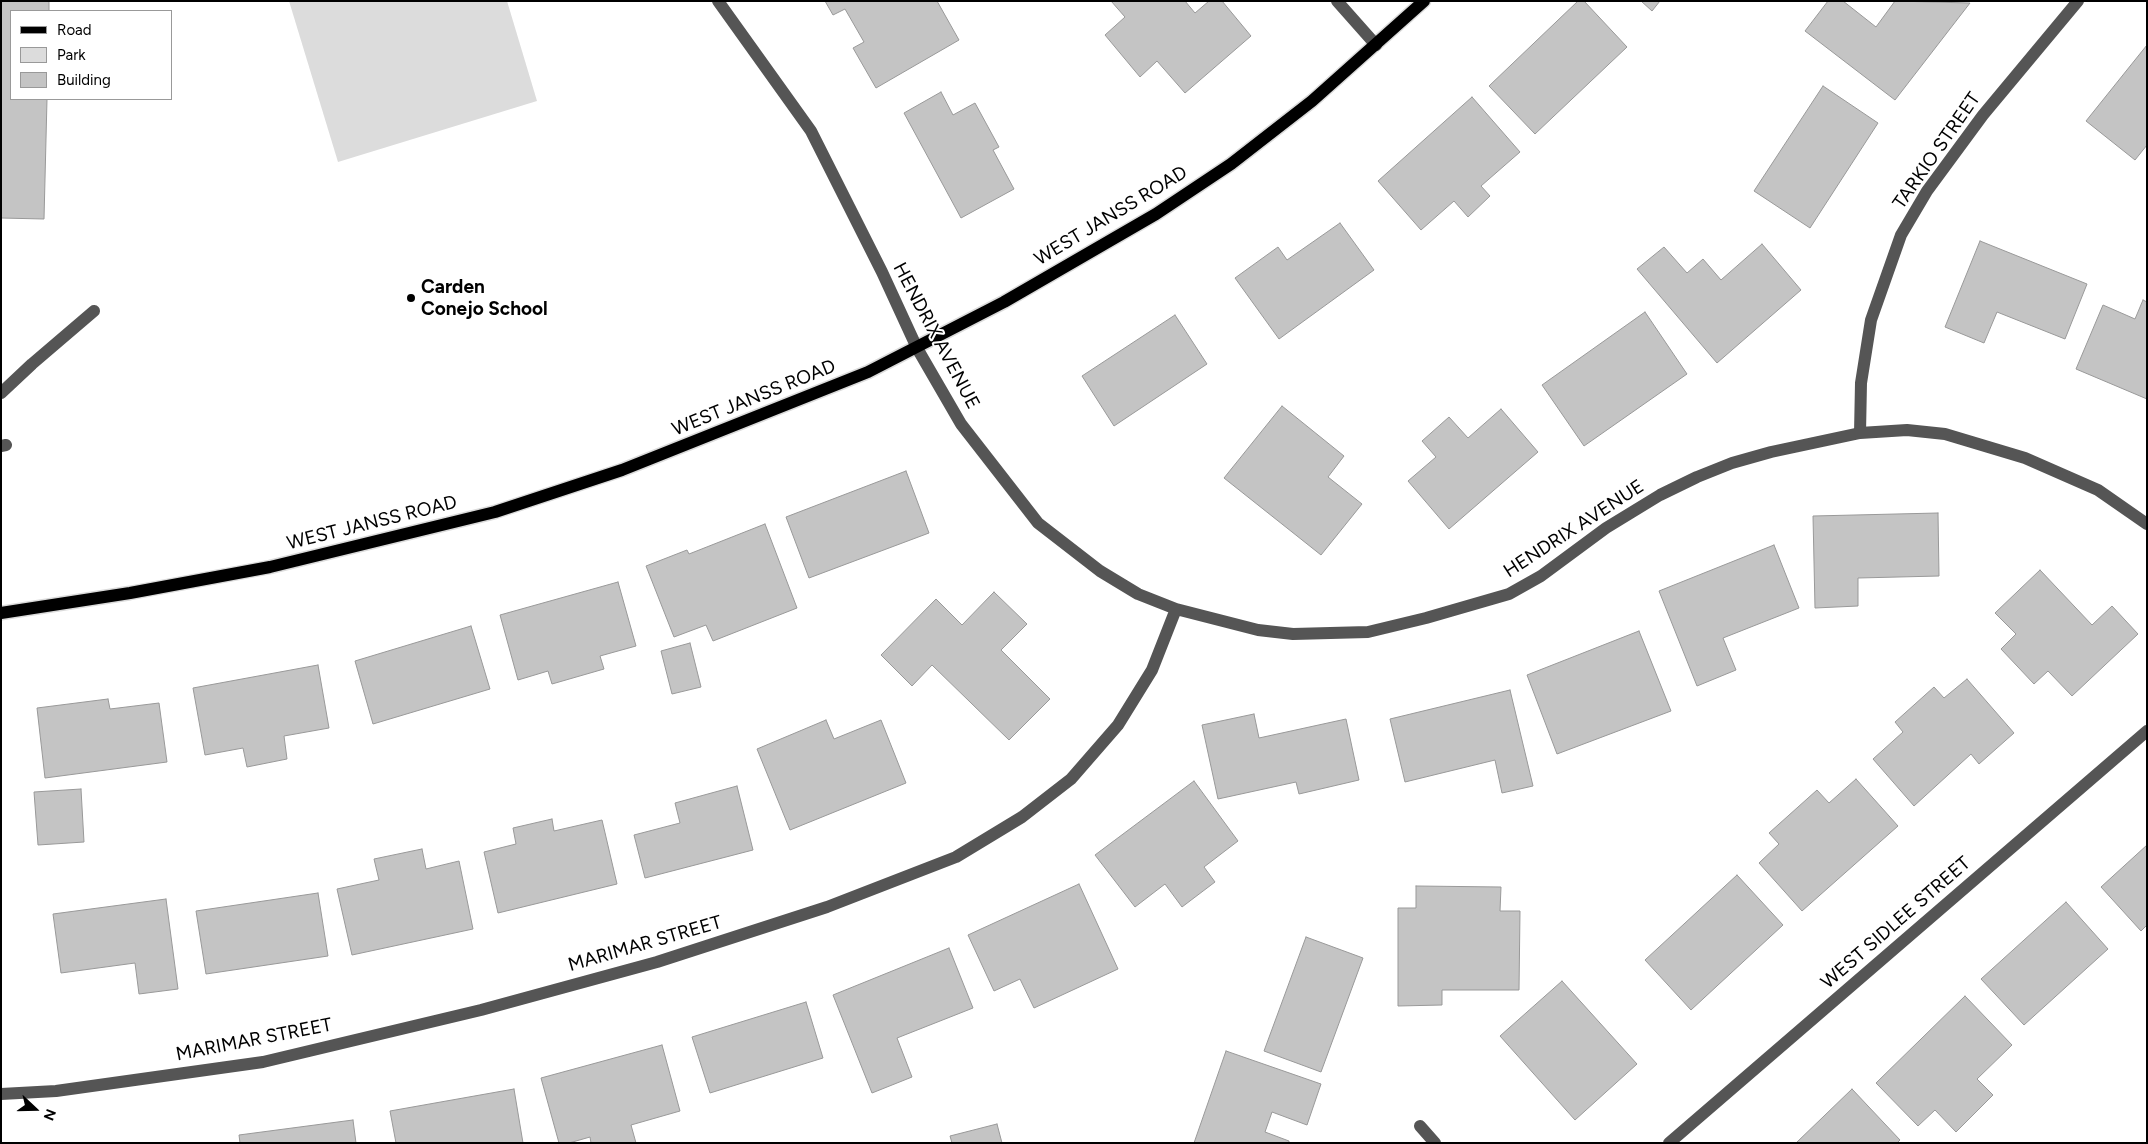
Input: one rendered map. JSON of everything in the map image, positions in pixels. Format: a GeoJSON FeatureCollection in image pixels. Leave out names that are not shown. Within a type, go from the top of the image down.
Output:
{"type":"FeatureCollection","features":[{"type":"Feature","properties":{"kind":"main road","name":"WEST JANSS ROAD"},"geometry":{"type":"LineString","coordinates":[[1,613],[130,593],[270,567],[495,512],[622,470],[868,372],[1004,302],[1156,214],[1238,159],[1312,101],[1424,1]]}},
{"type":"Feature","properties":{"kind":"street","name":"HENDRIX AVENUE"},"geometry":{"type":"LineString","coordinates":[[718,1],[811,131],[882,272],[917,348],[961,424],[1038,523],[1100,571],[1138,594],[1176,609],[1258,630],[1293,634],[1368,632],[1426,618],[1509,594],[1541,576],[1606,528],[1660,496],[1697,477],[1732,463],[1771,452],[1860,433],[1907,430],[1945,434],[2025,458],[2098,490],[2147,524]]}},
{"type":"Feature","properties":{"kind":"street"},"geometry":{"type":"LineString","coordinates":[[1337,1],[1376,45]]}},
{"type":"Feature","properties":{"kind":"street","name":"TARKIO STREET"},"geometry":{"type":"LineString","coordinates":[[1860,433],[1861,383],[1871,320],[1901,235],[1927,191],[1983,114],[2078,1]]}},
{"type":"Feature","properties":{"kind":"street"},"geometry":{"type":"LineString","coordinates":[[1,393],[94,311]]}},
{"type":"Feature","properties":{"kind":"street","name":"MARIMAR STREET"},"geometry":{"type":"LineString","coordinates":[[1,1094],[56,1092],[263,1062],[481,1010],[666,959],[827,907],[956,857],[1022,817],[1077,772],[1118,725],[1152,670],[1176,609]]}},
{"type":"Feature","properties":{"kind":"street","name":"WEST SIDLEE STREET"},"geometry":{"type":"LineString","coordinates":[[1669,1143],[2147,731]]}},
{"type":"Feature","properties":{"kind":"street"},"geometry":{"type":"LineString","coordinates":[[1420,1126],[1435,1143]]}},
{"type":"Feature","properties":{"kind":"green space"},"geometry":{"type":"Polygon","coordinates":[[[289,1],[507,1],[537,101],[338,162],[289,1]]]}},
{"type":"Feature","properties":{"kind":"building"},"geometry":{"type":"Polygon","coordinates":[[[1,1],[49,1],[49,10],[10,10],[10,100],[47,100],[44,219],[1,218],[1,1]]]}},
{"type":"Feature","properties":{"kind":"building"},"geometry":{"type":"Polygon","coordinates":[[[825,1],[937,1],[959,40],[876,88],[853,48],[864,42],[845,9],[833,15],[825,1]]]}},
{"type":"Feature","properties":{"kind":"building"},"geometry":{"type":"Polygon","coordinates":[[[1111,1],[1185,1],[1195,13],[1209,1],[1222,1],[1251,36],[1185,93],[1157,61],[1140,77],[1105,35],[1125,17],[1111,1]]]}},
{"type":"Feature","properties":{"kind":"building"},"geometry":{"type":"Polygon","coordinates":[[[1578,1],[1584,1],[1627,47],[1535,134],[1489,86],[1578,1]]]}},
{"type":"Feature","properties":{"kind":"building"},"geometry":{"type":"Polygon","coordinates":[[[1641,1],[1660,1],[1652,11],[1641,1]]]}},
{"type":"Feature","properties":{"kind":"building"},"geometry":{"type":"Polygon","coordinates":[[[1828,1],[1843,1],[1876,27],[1895,1],[1970,3],[1895,100],[1805,31],[1828,1]]]}},
{"type":"Feature","properties":{"kind":"building"},"geometry":{"type":"Polygon","coordinates":[[[2147,45],[2147,145],[2135,160],[2086,121],[2147,45]]]}},
{"type":"Feature","properties":{"kind":"building"},"geometry":{"type":"Polygon","coordinates":[[[1823,86],[1878,123],[1810,228],[1754,191],[1823,86]]]}},
{"type":"Feature","properties":{"kind":"building"},"geometry":{"type":"Polygon","coordinates":[[[941,92],[953,115],[975,103],[999,147],[993,150],[1014,189],[961,218],[904,113],[941,92]]]}},
{"type":"Feature","properties":{"kind":"building"},"geometry":{"type":"Polygon","coordinates":[[[1472,97],[1520,152],[1481,186],[1490,196],[1468,217],[1454,201],[1421,230],[1378,181],[1472,97]]]}},
{"type":"Feature","properties":{"kind":"building"},"geometry":{"type":"Polygon","coordinates":[[[1340,223],[1374,270],[1279,339],[1235,278],[1278,247],[1287,260],[1340,223]]]}},
{"type":"Feature","properties":{"kind":"building"},"geometry":{"type":"Polygon","coordinates":[[[1980,241],[2087,284],[2065,339],[1997,312],[1984,343],[1945,327],[1980,241]]]}},
{"type":"Feature","properties":{"kind":"building"},"geometry":{"type":"Polygon","coordinates":[[[1762,244],[1801,290],[1717,363],[1637,269],[1664,247],[1687,273],[1703,259],[1721,280],[1762,244]]]}},
{"type":"Feature","properties":{"kind":"building"},"geometry":{"type":"Polygon","coordinates":[[[2143,300],[2147,302],[2147,399],[2076,369],[2103,305],[2135,319],[2143,300]]]}},
{"type":"Feature","properties":{"kind":"building"},"geometry":{"type":"Polygon","coordinates":[[[1645,312],[1687,374],[1584,446],[1542,385],[1645,312]]]}},
{"type":"Feature","properties":{"kind":"building"},"geometry":{"type":"Polygon","coordinates":[[[1175,315],[1207,364],[1114,426],[1082,376],[1175,315]]]}},
{"type":"Feature","properties":{"kind":"building"},"geometry":{"type":"Polygon","coordinates":[[[1282,406],[1344,456],[1328,477],[1362,504],[1321,555],[1224,478],[1282,406]]]}},
{"type":"Feature","properties":{"kind":"building"},"geometry":{"type":"Polygon","coordinates":[[[1501,409],[1538,452],[1449,529],[1408,481],[1436,457],[1422,441],[1449,417],[1468,438],[1501,409]]]}},
{"type":"Feature","properties":{"kind":"building"},"geometry":{"type":"Polygon","coordinates":[[[906,471],[929,533],[809,578],[786,517],[906,471]]]}},
{"type":"Feature","properties":{"kind":"building"},"geometry":{"type":"Polygon","coordinates":[[[1938,513],[1939,576],[1858,578],[1858,606],[1815,608],[1813,516],[1938,513]]]}},
{"type":"Feature","properties":{"kind":"building"},"geometry":{"type":"Polygon","coordinates":[[[765,524],[797,608],[713,641],[706,625],[674,637],[646,566],[687,550],[689,554],[765,524]]]}},
{"type":"Feature","properties":{"kind":"building"},"geometry":{"type":"Polygon","coordinates":[[[1774,545],[1799,608],[1723,638],[1736,670],[1697,686],[1659,591],[1774,545]]]}},
{"type":"Feature","properties":{"kind":"building"},"geometry":{"type":"Polygon","coordinates":[[[2040,570],[2092,625],[2112,606],[2138,634],[2072,696],[2048,671],[2034,684],[2001,649],[2016,634],[1995,613],[2040,570]]]}},
{"type":"Feature","properties":{"kind":"building"},"geometry":{"type":"Polygon","coordinates":[[[618,582],[636,646],[600,656],[604,669],[552,684],[548,671],[518,680],[500,615],[618,582]]]}},
{"type":"Feature","properties":{"kind":"building"},"geometry":{"type":"Polygon","coordinates":[[[994,592],[1027,624],[1001,650],[1050,699],[1009,740],[932,665],[912,686],[881,655],[936,599],[962,625],[994,592]]]}},
{"type":"Feature","properties":{"kind":"building"},"geometry":{"type":"Polygon","coordinates":[[[471,626],[490,689],[373,724],[355,661],[471,626]]]}},
{"type":"Feature","properties":{"kind":"building"},"geometry":{"type":"Polygon","coordinates":[[[1639,631],[1671,711],[1557,754],[1527,675],[1639,631]]]}},
{"type":"Feature","properties":{"kind":"building"},"geometry":{"type":"Polygon","coordinates":[[[690,643],[701,687],[672,694],[661,651],[690,643]]]}},
{"type":"Feature","properties":{"kind":"building"},"geometry":{"type":"Polygon","coordinates":[[[318,665],[329,728],[284,736],[287,759],[247,767],[243,748],[205,755],[193,688],[318,665]]]}},
{"type":"Feature","properties":{"kind":"building"},"geometry":{"type":"Polygon","coordinates":[[[1967,679],[2014,733],[1979,764],[1971,754],[1914,806],[1873,759],[1903,732],[1895,722],[1934,687],[1944,698],[1967,679]]]}},
{"type":"Feature","properties":{"kind":"building"},"geometry":{"type":"Polygon","coordinates":[[[1510,690],[1533,786],[1502,793],[1495,760],[1405,782],[1390,719],[1510,690]]]}},
{"type":"Feature","properties":{"kind":"building"},"geometry":{"type":"Polygon","coordinates":[[[108,699],[110,709],[159,703],[167,762],[45,778],[37,708],[108,699]]]}},
{"type":"Feature","properties":{"kind":"building"},"geometry":{"type":"Polygon","coordinates":[[[1254,714],[1259,738],[1346,719],[1359,780],[1299,794],[1296,782],[1218,799],[1202,725],[1254,714]]]}},
{"type":"Feature","properties":{"kind":"building"},"geometry":{"type":"Polygon","coordinates":[[[826,720],[834,739],[881,720],[906,783],[790,830],[757,749],[826,720]]]}},
{"type":"Feature","properties":{"kind":"building"},"geometry":{"type":"Polygon","coordinates":[[[1856,779],[1898,826],[1802,911],[1759,863],[1779,844],[1769,833],[1817,790],[1829,803],[1856,779]]]}},
{"type":"Feature","properties":{"kind":"building"},"geometry":{"type":"Polygon","coordinates":[[[1194,781],[1238,841],[1204,867],[1215,882],[1182,907],[1165,884],[1135,907],[1095,855],[1194,781]]]}},
{"type":"Feature","properties":{"kind":"building"},"geometry":{"type":"Polygon","coordinates":[[[737,786],[753,850],[645,878],[634,835],[680,823],[675,803],[737,786]]]}},
{"type":"Feature","properties":{"kind":"building"},"geometry":{"type":"Polygon","coordinates":[[[81,789],[84,842],[38,845],[34,792],[81,789]]]}},
{"type":"Feature","properties":{"kind":"building"},"geometry":{"type":"Polygon","coordinates":[[[552,819],[554,831],[602,820],[617,884],[498,913],[484,852],[516,844],[513,828],[552,819]]]}},
{"type":"Feature","properties":{"kind":"building"},"geometry":{"type":"Polygon","coordinates":[[[2147,845],[2147,925],[2141,931],[2101,887],[2147,845]]]}},
{"type":"Feature","properties":{"kind":"building"},"geometry":{"type":"Polygon","coordinates":[[[422,849],[426,869],[459,861],[473,929],[352,955],[337,889],[379,880],[374,859],[422,849]]]}},
{"type":"Feature","properties":{"kind":"building"},"geometry":{"type":"Polygon","coordinates":[[[1737,875],[1783,925],[1691,1010],[1645,960],[1737,875]]]}},
{"type":"Feature","properties":{"kind":"building"},"geometry":{"type":"Polygon","coordinates":[[[1079,884],[1118,969],[1034,1008],[1020,979],[994,991],[968,935],[1079,884]]]}},
{"type":"Feature","properties":{"kind":"building"},"geometry":{"type":"Polygon","coordinates":[[[1416,886],[1501,887],[1500,911],[1520,911],[1519,990],[1442,990],[1442,1005],[1398,1006],[1398,908],[1416,908],[1416,886]]]}},
{"type":"Feature","properties":{"kind":"building"},"geometry":{"type":"Polygon","coordinates":[[[318,893],[328,956],[206,974],[196,911],[318,893]]]}},
{"type":"Feature","properties":{"kind":"building"},"geometry":{"type":"Polygon","coordinates":[[[166,899],[178,989],[139,994],[135,963],[61,973],[53,914],[166,899]]]}},
{"type":"Feature","properties":{"kind":"building"},"geometry":{"type":"Polygon","coordinates":[[[2066,902],[2108,949],[2024,1025],[1981,979],[2066,902]]]}},
{"type":"Feature","properties":{"kind":"building"},"geometry":{"type":"Polygon","coordinates":[[[1306,937],[1363,958],[1321,1072],[1264,1051],[1306,937]]]}},
{"type":"Feature","properties":{"kind":"building"},"geometry":{"type":"Polygon","coordinates":[[[949,948],[973,1008],[897,1038],[912,1077],[872,1093],[833,995],[949,948]]]}},
{"type":"Feature","properties":{"kind":"building"},"geometry":{"type":"Polygon","coordinates":[[[1562,981],[1637,1064],[1575,1120],[1500,1036],[1562,981]]]}},
{"type":"Feature","properties":{"kind":"building"},"geometry":{"type":"Polygon","coordinates":[[[1965,996],[2012,1045],[1977,1079],[1993,1095],[1956,1132],[1935,1110],[1918,1126],[1876,1083],[1965,996]]]}},
{"type":"Feature","properties":{"kind":"building"},"geometry":{"type":"Polygon","coordinates":[[[806,1002],[823,1058],[710,1093],[692,1037],[806,1002]]]}},
{"type":"Feature","properties":{"kind":"building"},"geometry":{"type":"Polygon","coordinates":[[[662,1045],[680,1111],[631,1125],[636,1143],[591,1143],[590,1137],[569,1143],[559,1143],[541,1078],[662,1045]]]}},
{"type":"Feature","properties":{"kind":"building"},"geometry":{"type":"Polygon","coordinates":[[[1226,1051],[1321,1084],[1307,1125],[1272,1112],[1265,1132],[1289,1141],[1289,1143],[1194,1143],[1226,1051]]]}},
{"type":"Feature","properties":{"kind":"building"},"geometry":{"type":"Polygon","coordinates":[[[514,1089],[523,1143],[396,1143],[390,1111],[514,1089]]]}},
{"type":"Feature","properties":{"kind":"building"},"geometry":{"type":"Polygon","coordinates":[[[1852,1089],[1900,1140],[1897,1143],[1796,1143],[1852,1089]]]}},
{"type":"Feature","properties":{"kind":"building"},"geometry":{"type":"Polygon","coordinates":[[[353,1120],[356,1143],[240,1143],[239,1135],[353,1120]]]}},
{"type":"Feature","properties":{"kind":"building"},"geometry":{"type":"Polygon","coordinates":[[[997,1124],[1002,1143],[952,1143],[950,1136],[997,1124]]]}},
{"type":"Feature","properties":{"kind":"place","name":"Carden Conejo School"},"geometry":{"type":"Point","coordinates":[411,298]}}]}
